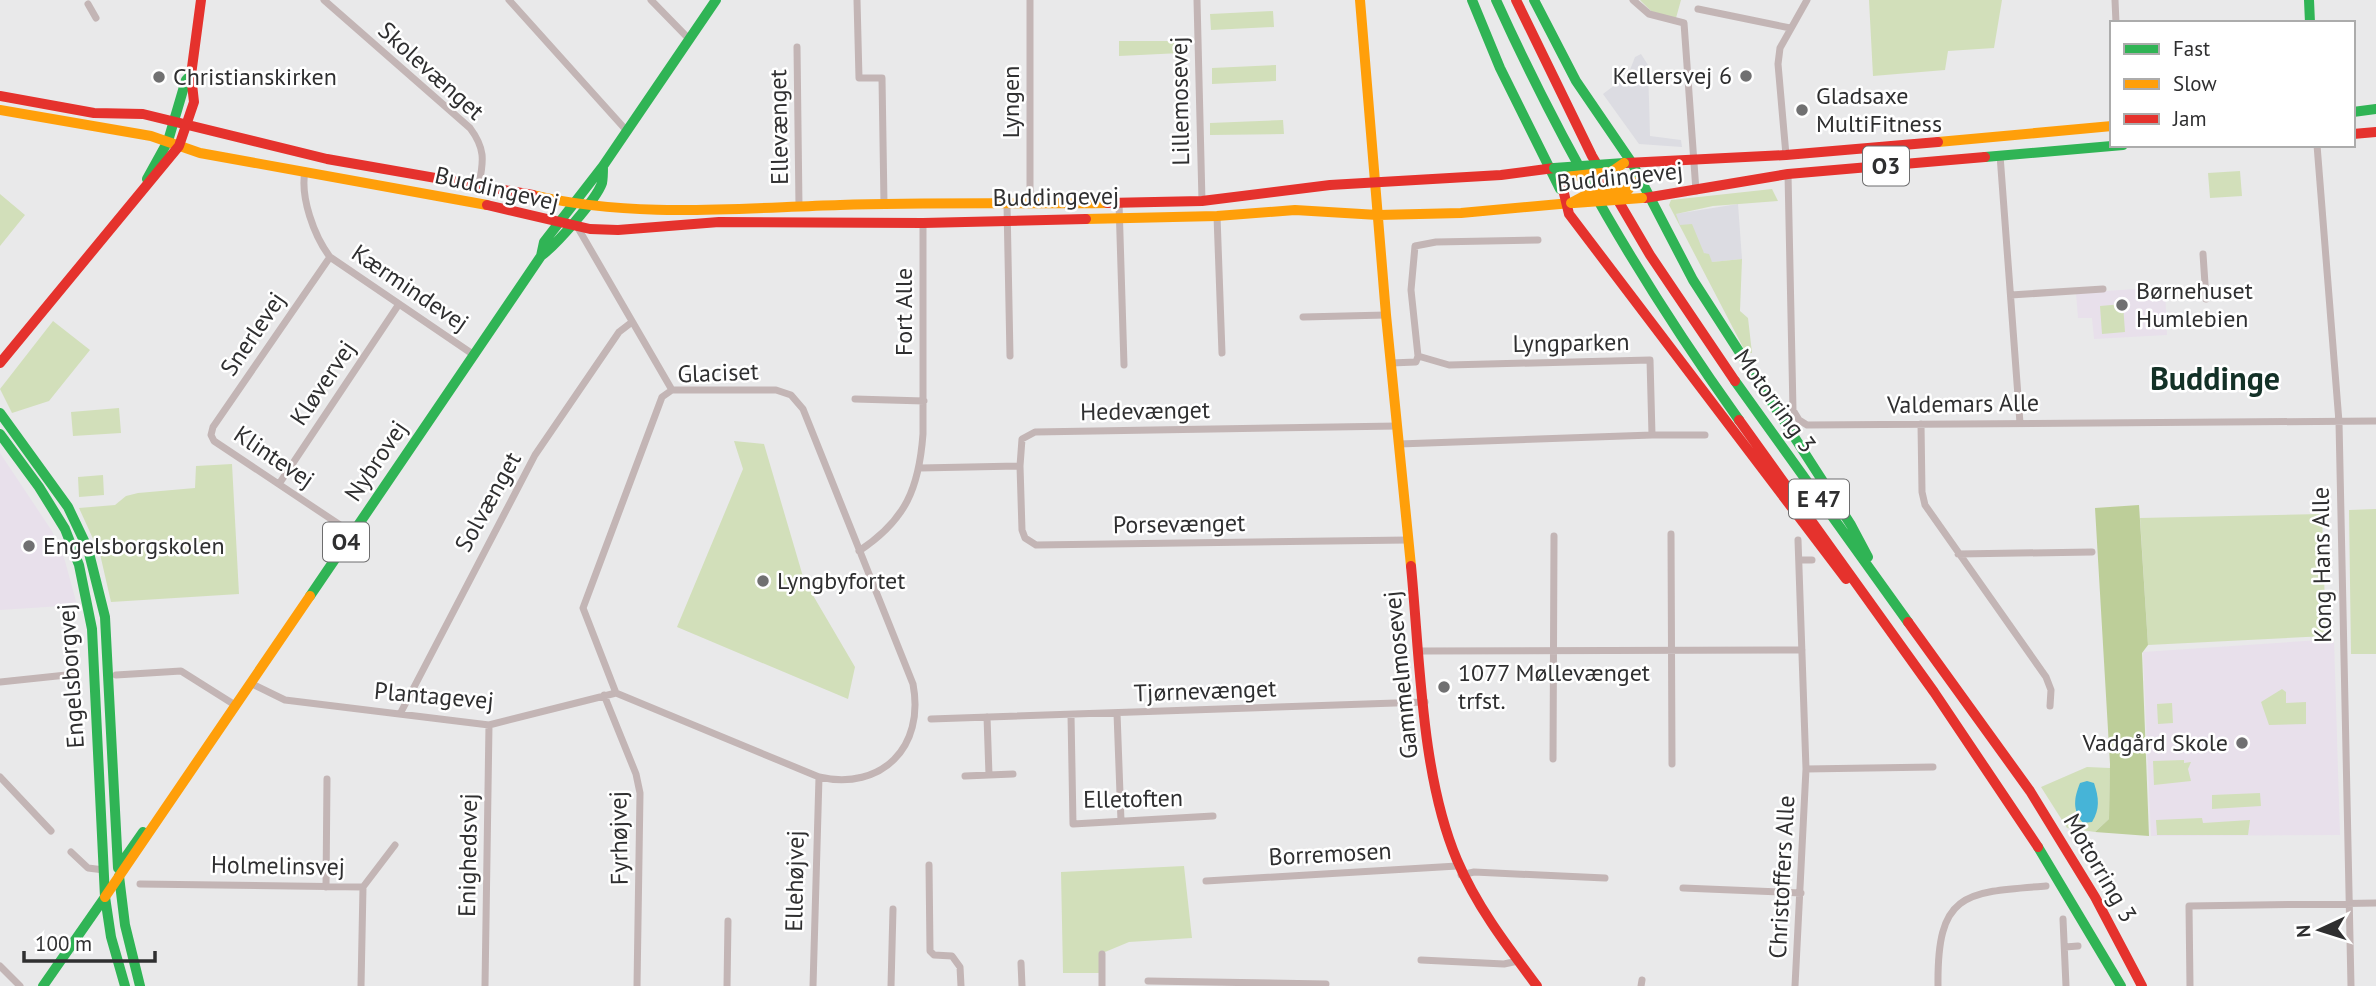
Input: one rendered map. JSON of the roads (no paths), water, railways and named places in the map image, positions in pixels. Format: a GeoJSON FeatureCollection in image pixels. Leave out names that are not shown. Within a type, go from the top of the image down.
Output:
{"type":"FeatureCollection","features":[{"type":"Feature","properties":{"kind":"main road"},"geometry":{"type":"LineString","coordinates":[[0,363],[179,146],[188,125],[194,99],[191,75],[201,0]]}},
{"type":"Feature","properties":{"kind":"main road","name":"Nybrovej"},"geometry":{"type":"LineString","coordinates":[[568,226],[572,204],[603,166],[716,0]]}},
{"type":"Feature","properties":{"kind":"main road","name":"Gammelmosevej"},"geometry":{"type":"LineString","coordinates":[[1360,0],[1386,315],[1424,702],[1438,805],[1459,871],[1488,922],[1537,986]]}},
{"type":"Feature","properties":{"kind":"main road"},"geometry":{"type":"LineString","coordinates":[[1472,0],[1500,68],[1564,195],[1829,559],[1895,635]]}},
{"type":"Feature","properties":{"kind":"main road","name":"Motorring 3"},"geometry":{"type":"LineString","coordinates":[[1496,0],[1542,101],[1603,214],[1675,327],[2005,790],[2062,881],[2121,986]]}},
{"type":"Feature","properties":{"kind":"main road","name":"Motorring 3"},"geometry":{"type":"LineString","coordinates":[[1516,0],[1592,156],[1650,255],[1706,341],[2031,791],[2095,897],[2142,986]]}},
{"type":"Feature","properties":{"kind":"main road"},"geometry":{"type":"LineString","coordinates":[[1534,0],[1576,81],[1628,163],[1693,281],[1851,524],[1889,597]]}},
{"type":"Feature","properties":{"kind":"main road"},"geometry":{"type":"LineString","coordinates":[[2309,0],[2310,21]]}},
{"type":"Feature","properties":{"kind":"main road"},"geometry":{"type":"LineString","coordinates":[[142,189],[168,141],[186,80],[191,75]]}},
{"type":"Feature","properties":{"kind":"main road","name":"Buddingevej"},"geometry":{"type":"LineString","coordinates":[[0,96],[65,109],[143,114],[304,155],[480,184],[572,204],[639,211],[884,204],[1119,204],[1202,201],[1330,185],[1501,175],[1552,168],[1628,163],[1786,155],[2110,127]]}},
{"type":"Feature","properties":{"kind":"main road"},"geometry":{"type":"LineString","coordinates":[[2355,112],[2376,109]]}},
{"type":"Feature","properties":{"kind":"main road","name":"Buddingevej"},"geometry":{"type":"LineString","coordinates":[[0,110],[168,141],[179,146],[305,172],[463,200],[568,226],[618,230],[719,222],[923,223],[1217,216],[1296,210],[1378,215],[1564,195],[1646,197],[1788,174],[2110,146]]}},
{"type":"Feature","properties":{"kind":"main road"},"geometry":{"type":"LineString","coordinates":[[2355,134],[2376,132]]}},
{"type":"Feature","properties":{"kind":"main road"},"geometry":{"type":"LineString","coordinates":[[1564,195],[1628,190],[1634,182],[1628,163]]}},
{"type":"Feature","properties":{"kind":"main road"},"geometry":{"type":"LineString","coordinates":[[1564,195],[1565,177],[1611,172],[1628,163]]}},
{"type":"Feature","properties":{"kind":"main road","name":"Nybrovej"},"geometry":{"type":"LineString","coordinates":[[43,986],[105,897],[142,833],[151,827],[541,256],[553,247],[585,206],[601,182],[603,166]]}},
{"type":"Feature","properties":{"kind":"main road","name":"Engelsborgvej"},"geometry":{"type":"LineString","coordinates":[[0,413],[68,507],[88,549],[105,617],[118,873],[125,925],[139,986]]}},
{"type":"Feature","properties":{"kind":"main road","name":"Engelsborgvej"},"geometry":{"type":"LineString","coordinates":[[0,434],[48,499],[72,544],[85,586],[92,629],[105,897],[111,937],[125,986]]}},
{"type":"Feature","properties":{"kind":"street","name":"Skolevænget"},"geometry":{"type":"LineString","coordinates":[[324,0],[470,128],[480,142],[484,157],[480,184]]}},
{"type":"Feature","properties":{"kind":"street"},"geometry":{"type":"LineString","coordinates":[[509,0],[626,130]]}},
{"type":"Feature","properties":{"kind":"street"},"geometry":{"type":"LineString","coordinates":[[651,0],[689,39]]}},
{"type":"Feature","properties":{"kind":"street"},"geometry":{"type":"LineString","coordinates":[[857,0],[859,78],[882,78],[884,204]]}},
{"type":"Feature","properties":{"kind":"street","name":"Lyngen"},"geometry":{"type":"LineString","coordinates":[[1030,0],[1030,204]]}},
{"type":"Feature","properties":{"kind":"street","name":"Lillemosevej"},"geometry":{"type":"LineString","coordinates":[[1197,0],[1202,201]]}},
{"type":"Feature","properties":{"kind":"street"},"geometry":{"type":"LineString","coordinates":[[1633,0],[1649,14],[1684,23],[1696,191]]}},
{"type":"Feature","properties":{"kind":"street"},"geometry":{"type":"LineString","coordinates":[[1786,155],[1778,64],[1780,48],[1807,0]]}},
{"type":"Feature","properties":{"kind":"street"},"geometry":{"type":"LineString","coordinates":[[2115,0],[2116,21]]}},
{"type":"Feature","properties":{"kind":"street"},"geometry":{"type":"LineString","coordinates":[[88,4],[96,18]]}},
{"type":"Feature","properties":{"kind":"street"},"geometry":{"type":"LineString","coordinates":[[1698,9],[1790,28]]}},
{"type":"Feature","properties":{"kind":"street","name":"Ellevænget"},"geometry":{"type":"LineString","coordinates":[[797,47],[799,207]]}},
{"type":"Feature","properties":{"kind":"street","name":"Kong Hans Alle"},"geometry":{"type":"LineString","coordinates":[[2317,147],[2339,422],[2351,986]]}},
{"type":"Feature","properties":{"kind":"street"},"geometry":{"type":"LineString","coordinates":[[2000,155],[2020,423]]}},
{"type":"Feature","properties":{"kind":"street","name":"Kærmindevej"},"geometry":{"type":"LineString","coordinates":[[305,172],[303,192],[324,249],[330,257],[474,355]]}},
{"type":"Feature","properties":{"kind":"street","name":"Valdemars Alle"},"geometry":{"type":"LineString","coordinates":[[1788,174],[1796,415],[1807,425],[2376,421]]}},
{"type":"Feature","properties":{"kind":"street"},"geometry":{"type":"LineString","coordinates":[[1119,204],[1124,365]]}},
{"type":"Feature","properties":{"kind":"street"},"geometry":{"type":"LineString","coordinates":[[1007,205],[1010,356]]}},
{"type":"Feature","properties":{"kind":"street"},"geometry":{"type":"LineString","coordinates":[[1217,216],[1222,352]]}},
{"type":"Feature","properties":{"kind":"street","name":"Fort Alle"},"geometry":{"type":"LineString","coordinates":[[859,551],[878,538],[897,519],[911,495],[920,468],[924,401],[923,223]]}},
{"type":"Feature","properties":{"kind":"street"},"geometry":{"type":"LineString","coordinates":[[568,226],[632,322],[672,390]]}},
{"type":"Feature","properties":{"kind":"street"},"geometry":{"type":"LineString","coordinates":[[1391,363],[1416,362],[1418,356],[1412,290],[1415,246],[1436,242],[1538,240]]}},
{"type":"Feature","properties":{"kind":"street"},"geometry":{"type":"LineString","coordinates":[[2203,254],[2206,299]]}},
{"type":"Feature","properties":{"kind":"street","name":"Snerlevej"},"geometry":{"type":"LineString","coordinates":[[211,435],[213,427],[330,257]]}},
{"type":"Feature","properties":{"kind":"street"},"geometry":{"type":"LineString","coordinates":[[2011,295],[2103,289]]}},
{"type":"Feature","properties":{"kind":"street","name":"Kløvervej"},"geometry":{"type":"LineString","coordinates":[[279,484],[400,304]]}},
{"type":"Feature","properties":{"kind":"street"},"geometry":{"type":"LineString","coordinates":[[1303,317],[1386,315]]}},
{"type":"Feature","properties":{"kind":"street","name":"Solvænget"},"geometry":{"type":"LineString","coordinates":[[400,713],[535,455],[619,332],[632,322]]}},
{"type":"Feature","properties":{"kind":"street","name":"Lyngparken"},"geometry":{"type":"LineString","coordinates":[[1418,356],[1449,365],[1650,360],[1652,435]]}},
{"type":"Feature","properties":{"kind":"street","name":"Glaciset"},"geometry":{"type":"LineString","coordinates":[[672,390],[776,390],[796,398],[859,551],[914,684],[916,719],[904,748],[881,770],[850,780],[819,777],[616,693],[583,608],[662,397],[672,390]]}},
{"type":"Feature","properties":{"kind":"street"},"geometry":{"type":"LineString","coordinates":[[855,400],[924,401]]}},
{"type":"Feature","properties":{"kind":"street"},"geometry":{"type":"LineString","coordinates":[[1922,424],[1923,498],[1958,554],[2046,677],[2051,690],[2050,706]]}},
{"type":"Feature","properties":{"kind":"street","name":"Hedevænget"},"geometry":{"type":"LineString","coordinates":[[1020,466],[1022,439],[1035,432],[1397,426]]}},
{"type":"Feature","properties":{"kind":"street","name":"Klintevej"},"geometry":{"type":"LineString","coordinates":[[211,435],[214,440],[352,533]]}},
{"type":"Feature","properties":{"kind":"street"},"geometry":{"type":"LineString","coordinates":[[1399,444],[1705,435]]}},
{"type":"Feature","properties":{"kind":"street"},"geometry":{"type":"LineString","coordinates":[[920,468],[1020,466]]}},
{"type":"Feature","properties":{"kind":"street","name":"Porsevænget"},"geometry":{"type":"LineString","coordinates":[[1020,466],[1022,530],[1030,543],[1036,545],[1408,540]]}},
{"type":"Feature","properties":{"kind":"street"},"geometry":{"type":"LineString","coordinates":[[1671,534],[1672,764]]}},
{"type":"Feature","properties":{"kind":"street"},"geometry":{"type":"LineString","coordinates":[[1553,759],[1554,536]]}},
{"type":"Feature","properties":{"kind":"street","name":"Christoffers Alle"},"geometry":{"type":"LineString","coordinates":[[1796,986],[1807,769],[1798,540]]}},
{"type":"Feature","properties":{"kind":"street"},"geometry":{"type":"LineString","coordinates":[[1958,554],[2092,552]]}},
{"type":"Feature","properties":{"kind":"street"},"geometry":{"type":"LineString","coordinates":[[1799,560],[1812,560]]}},
{"type":"Feature","properties":{"kind":"street"},"geometry":{"type":"LineString","coordinates":[[1420,651],[1802,650]]}},
{"type":"Feature","properties":{"kind":"street"},"geometry":{"type":"LineString","coordinates":[[116,675],[181,671],[234,705]]}},
{"type":"Feature","properties":{"kind":"street"},"geometry":{"type":"LineString","coordinates":[[0,682],[76,674]]}},
{"type":"Feature","properties":{"kind":"street","name":"Plantagevej"},"geometry":{"type":"LineString","coordinates":[[250,683],[285,700],[489,725],[616,693]]}},
{"type":"Feature","properties":{"kind":"street","name":"Fyrhøjvej"},"geometry":{"type":"LineString","coordinates":[[604,695],[636,774],[640,793],[637,986]]}},
{"type":"Feature","properties":{"kind":"street","name":"Tjørnevænget"},"geometry":{"type":"LineString","coordinates":[[931,719],[1424,702]]}},
{"type":"Feature","properties":{"kind":"street"},"geometry":{"type":"LineString","coordinates":[[1118,713],[1121,821]]}},
{"type":"Feature","properties":{"kind":"street","name":"Elletoften"},"geometry":{"type":"LineString","coordinates":[[1071,715],[1073,824],[1213,816]]}},
{"type":"Feature","properties":{"kind":"street"},"geometry":{"type":"LineString","coordinates":[[987,718],[989,775]]}},
{"type":"Feature","properties":{"kind":"street","name":"Enighedsvej"},"geometry":{"type":"LineString","coordinates":[[485,986],[489,725]]}},
{"type":"Feature","properties":{"kind":"street","name":"Christoffers Alle"},"geometry":{"type":"LineString","coordinates":[[1807,769],[1933,767]]}},
{"type":"Feature","properties":{"kind":"street"},"geometry":{"type":"LineString","coordinates":[[965,776],[1013,774]]}},
{"type":"Feature","properties":{"kind":"street"},"geometry":{"type":"LineString","coordinates":[[0,777],[51,831]]}},
{"type":"Feature","properties":{"kind":"street","name":"Ellehøjvej"},"geometry":{"type":"LineString","coordinates":[[813,986],[819,777]]}},
{"type":"Feature","properties":{"kind":"street"},"geometry":{"type":"LineString","coordinates":[[326,887],[327,779]]}},
{"type":"Feature","properties":{"kind":"street","name":"Holmelinsvej"},"geometry":{"type":"LineString","coordinates":[[140,884],[363,887],[396,845]]}},
{"type":"Feature","properties":{"kind":"street"},"geometry":{"type":"LineString","coordinates":[[71,852],[88,868],[104,870]]}},
{"type":"Feature","properties":{"kind":"street"},"geometry":{"type":"LineString","coordinates":[[929,865],[930,951],[934,956],[952,956],[960,967],[961,986]]}},
{"type":"Feature","properties":{"kind":"street","name":"Borremosen"},"geometry":{"type":"LineString","coordinates":[[1206,880],[1459,871],[1605,878]]}},
{"type":"Feature","properties":{"kind":"street"},"geometry":{"type":"LineString","coordinates":[[1938,986],[1940,933],[1954,909],[1976,894],[1990,890],[2046,886]]}},
{"type":"Feature","properties":{"kind":"street"},"geometry":{"type":"LineString","coordinates":[[361,986],[363,887]]}},
{"type":"Feature","properties":{"kind":"street"},"geometry":{"type":"LineString","coordinates":[[1683,888],[1801,893]]}},
{"type":"Feature","properties":{"kind":"street"},"geometry":{"type":"LineString","coordinates":[[2190,986],[2189,906],[2376,903]]}},
{"type":"Feature","properties":{"kind":"street"},"geometry":{"type":"LineString","coordinates":[[891,986],[893,909]]}},
{"type":"Feature","properties":{"kind":"street"},"geometry":{"type":"LineString","coordinates":[[2063,919],[2066,986]]}},
{"type":"Feature","properties":{"kind":"street"},"geometry":{"type":"LineString","coordinates":[[727,986],[728,921]]}},
{"type":"Feature","properties":{"kind":"street"},"geometry":{"type":"LineString","coordinates":[[2065,947],[2078,946]]}},
{"type":"Feature","properties":{"kind":"street"},"geometry":{"type":"LineString","coordinates":[[1102,954],[1102,986]]}},
{"type":"Feature","properties":{"kind":"street"},"geometry":{"type":"LineString","coordinates":[[1421,960],[1504,964],[1518,961]]}},
{"type":"Feature","properties":{"kind":"street"},"geometry":{"type":"LineString","coordinates":[[1021,963],[1022,986]]}},
{"type":"Feature","properties":{"kind":"street"},"geometry":{"type":"LineString","coordinates":[[0,966],[20,986]]}},
{"type":"Feature","properties":{"kind":"street"},"geometry":{"type":"LineString","coordinates":[[1148,981],[1326,984]]}},
{"type":"Feature","properties":{"kind":"water"},"geometry":{"type":"Polygon","coordinates":[[[2080,783],[2094,783],[2098,799],[2092,822],[2083,823],[2077,813],[2075,799],[2080,783]]]}},
{"type":"Feature","properties":{"kind":"place","name":"Kellersvej 6"},"geometry":{"type":"Point","coordinates":[1746,76]}},
{"type":"Feature","properties":{"kind":"place","name":"Christianskirken"},"geometry":{"type":"Point","coordinates":[159,77]}},
{"type":"Feature","properties":{"kind":"place","name":"Gladsaxe MultiFitness"},"geometry":{"type":"Point","coordinates":[1802,110]}},
{"type":"Feature","properties":{"kind":"place","name":"Børnehuset Humlebien"},"geometry":{"type":"Point","coordinates":[2122,305]}},
{"type":"Feature","properties":{"kind":"place","name":"Engelsborgskolen"},"geometry":{"type":"Point","coordinates":[29,546]}},
{"type":"Feature","properties":{"kind":"place","name":"Lyngbyfortet"},"geometry":{"type":"Point","coordinates":[763,581]}},
{"type":"Feature","properties":{"kind":"place","name":"1077 Møllevænget trfst."},"geometry":{"type":"Point","coordinates":[1444,687]}},
{"type":"Feature","properties":{"kind":"place","name":"Vadgård Skole"},"geometry":{"type":"Point","coordinates":[2242,743]}},
{"type":"Feature","properties":{"kind":"district","name":"Buddinge"},"geometry":{"type":"Point","coordinates":[2215,379]}}]}
